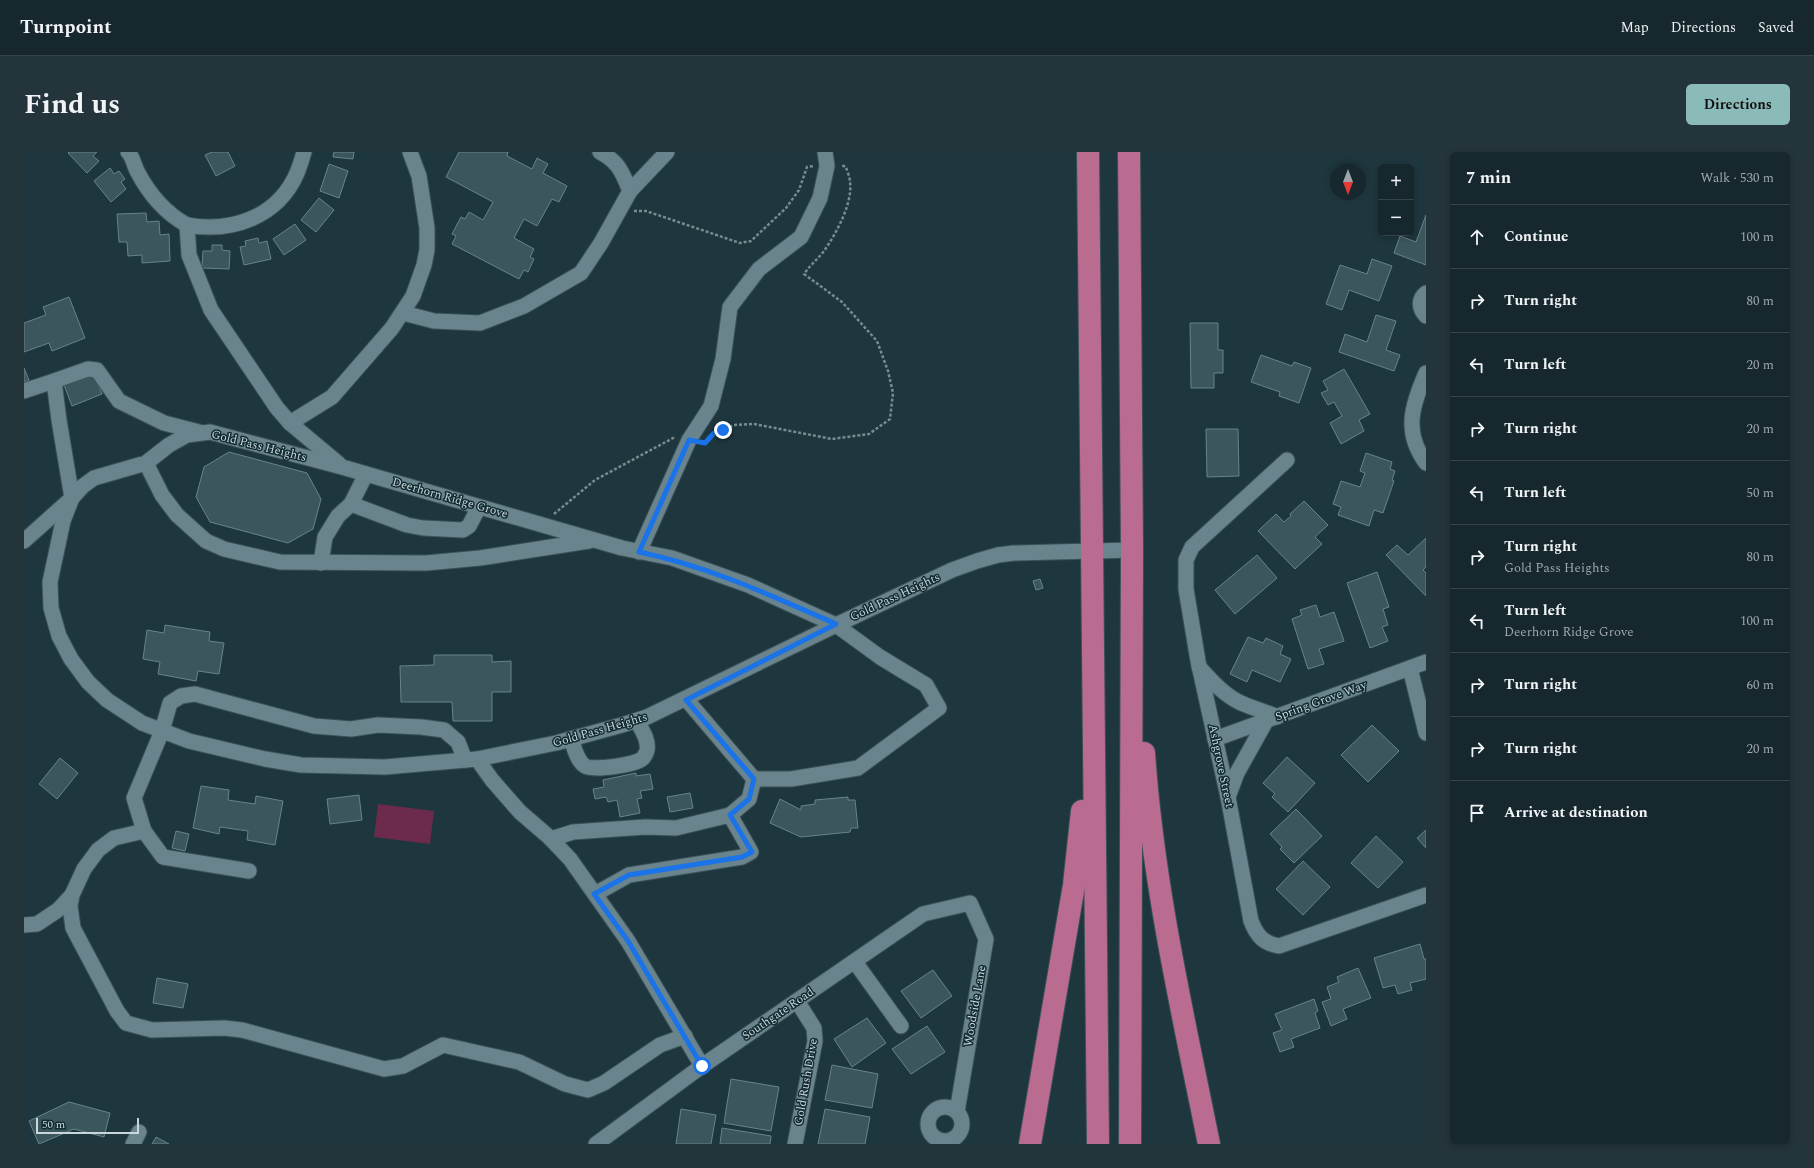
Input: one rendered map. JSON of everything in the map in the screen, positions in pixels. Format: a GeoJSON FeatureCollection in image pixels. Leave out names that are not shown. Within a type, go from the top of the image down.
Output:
{"type":"FeatureCollection","features":[{"type":"Feature","properties":{"kind":"highway"},"geometry":{"type":"LineString","coordinates":[[1088,152],[1098,1144]]}},
{"type":"Feature","properties":{"kind":"highway"},"geometry":{"type":"LineString","coordinates":[[1129,152],[1132,550],[1130,1144]]}},
{"type":"Feature","properties":{"kind":"highway"},"geometry":{"type":"LineString","coordinates":[[1132,580],[1146,782],[1158,873],[1170,946],[1209,1144]]}},
{"type":"Feature","properties":{"kind":"highway"},"geometry":{"type":"LineString","coordinates":[[1030,1144],[1074,886],[1093,684]]}},
{"type":"Feature","properties":{"kind":"street"},"geometry":{"type":"LineString","coordinates":[[129,153],[136,170],[159,203],[174,218],[187,225],[203,228],[223,227],[242,223],[262,214],[276,203],[286,191],[297,173],[304,152]]}},
{"type":"Feature","properties":{"kind":"street"},"geometry":{"type":"LineString","coordinates":[[290,423],[332,397],[380,342],[403,312],[420,279],[427,250],[427,228],[419,176],[410,152]]}},
{"type":"Feature","properties":{"kind":"street"},"geometry":{"type":"LineString","coordinates":[[600,152],[613,159],[623,174],[630,192]]}},
{"type":"Feature","properties":{"kind":"street"},"geometry":{"type":"LineString","coordinates":[[403,312],[434,321],[480,323],[524,306],[581,273],[601,243],[630,192],[667,152]]}},
{"type":"Feature","properties":{"kind":"street"},"geometry":{"type":"LineString","coordinates":[[639,552],[689,440],[711,406],[723,359],[730,307],[759,269],[800,237],[820,198],[826,159]]}},
{"type":"Feature","properties":{"kind":"street","name":"Deerhorn Ridge Grove"},"geometry":{"type":"LineString","coordinates":[[187,225],[189,255],[211,310],[277,408],[290,423],[342,467],[594,540],[639,552],[672,558],[748,585],[836,624],[880,657],[926,685],[939,708],[858,768],[791,779],[754,779]]}},
{"type":"Feature","properties":{"kind":"street"},"geometry":{"type":"LineString","coordinates":[[1426,292],[1420,304],[1421,309],[1426,316]]}},
{"type":"Feature","properties":{"kind":"street"},"geometry":{"type":"LineString","coordinates":[[24,392],[88,369],[97,370],[119,401],[164,423],[202,433]]}},
{"type":"Feature","properties":{"kind":"street"},"geometry":{"type":"LineString","coordinates":[[1426,373],[1415,400],[1412,422],[1414,440],[1426,463]]}},
{"type":"Feature","properties":{"kind":"street"},"geometry":{"type":"LineString","coordinates":[[24,541],[72,498],[58,420],[54,381]]}},
{"type":"Feature","properties":{"kind":"street","name":"Gold Pass Heights"},"geometry":{"type":"LineString","coordinates":[[342,467],[210,432],[187,435],[169,445],[146,463],[94,478],[83,486],[72,498],[63,521],[50,582],[51,608],[59,636],[71,659],[88,682],[106,700],[142,723],[189,741],[218,749],[301,765],[385,767],[471,759],[571,739],[637,721],[686,700],[836,624],[952,570],[977,561],[1014,553],[1132,550]]}},
{"type":"Feature","properties":{"kind":"street","name":"Ashgrove Street"},"geometry":{"type":"LineString","coordinates":[[1287,460],[1192,548],[1186,560],[1186,589],[1199,667],[1228,798],[1251,922],[1255,931],[1262,940],[1268,944],[1279,946],[1426,895]]}},
{"type":"Feature","properties":{"kind":"street"},"geometry":{"type":"LineString","coordinates":[[146,463],[162,495],[177,515],[206,541],[224,549],[280,562],[426,563],[480,558],[594,540]]}},
{"type":"Feature","properties":{"kind":"street"},"geometry":{"type":"LineString","coordinates":[[321,563],[325,538],[338,516],[351,504],[366,474]]}},
{"type":"Feature","properties":{"kind":"street"},"geometry":{"type":"LineString","coordinates":[[351,504],[407,525],[423,528],[463,530],[469,526],[479,507]]}},
{"type":"Feature","properties":{"kind":"street","name":"Spring Grove Way"},"geometry":{"type":"LineString","coordinates":[[1215,739],[1426,662]]}},
{"type":"Feature","properties":{"kind":"street"},"geometry":{"type":"LineString","coordinates":[[1199,667],[1220,689],[1240,702],[1272,719],[1237,773],[1228,798]]}},
{"type":"Feature","properties":{"kind":"street"},"geometry":{"type":"LineString","coordinates":[[1410,668],[1426,733]]}},
{"type":"Feature","properties":{"kind":"street"},"geometry":{"type":"LineString","coordinates":[[249,871],[163,856],[144,831],[134,798],[162,731],[170,703],[181,696],[195,694],[314,726],[351,729],[378,725],[421,727],[444,730],[458,742],[471,759],[520,812],[551,839],[570,859],[628,941],[702,1066]]}},
{"type":"Feature","properties":{"kind":"street"},"geometry":{"type":"LineString","coordinates":[[551,839],[573,832],[645,827],[676,828],[730,815],[749,799],[754,779],[686,700]]}},
{"type":"Feature","properties":{"kind":"street"},"geometry":{"type":"LineString","coordinates":[[571,739],[584,766],[592,769],[635,762],[643,758],[647,750],[646,738],[637,721]]}},
{"type":"Feature","properties":{"kind":"street"},"geometry":{"type":"LineString","coordinates":[[594,894],[629,875],[742,857],[752,852],[730,815]]}},
{"type":"Feature","properties":{"kind":"street"},"geometry":{"type":"LineString","coordinates":[[144,831],[114,838],[98,850],[84,869],[72,895],[70,906],[73,928],[117,1011],[126,1023],[152,1030],[224,1028],[242,1030],[384,1069],[403,1066],[443,1045],[518,1062],[565,1084],[588,1090],[604,1083],[660,1045],[685,1036]]}},
{"type":"Feature","properties":{"kind":"street"},"geometry":{"type":"LineString","coordinates":[[24,926],[37,924],[58,910],[72,895]]}},
{"type":"Feature","properties":{"kind":"street","name":"Southgate Road"},"geometry":{"type":"LineString","coordinates":[[596,1144],[702,1066],[798,1002],[923,914],[970,903]]}},
{"type":"Feature","properties":{"kind":"street","name":"Woodside Lane"},"geometry":{"type":"LineString","coordinates":[[957,1112],[986,939],[970,903]]}},
{"type":"Feature","properties":{"kind":"street"},"geometry":{"type":"LineString","coordinates":[[855,962],[902,1026]]}},
{"type":"Feature","properties":{"kind":"street","name":"Gold Rush Drive"},"geometry":{"type":"LineString","coordinates":[[795,1144],[815,1041],[814,1028],[798,1002]]}},
{"type":"Feature","properties":{"kind":"street"},"geometry":{"type":"LineString","coordinates":[[946,1107],[957,1112],[962,1124],[958,1136],[952,1142],[936,1139],[930,1134],[928,1122],[932,1112],[946,1107]]}},
{"type":"Feature","properties":{"kind":"path"},"geometry":{"type":"LineString","coordinates":[[541,525],[595,480],[677,436],[705,443],[714,433],[734,425],[754,424],[832,439],[869,434],[890,419],[893,393],[888,371],[877,341],[842,302],[804,274],[812,262],[823,252],[839,227],[848,201],[851,182],[846,167],[826,159],[807,167],[799,190],[786,208],[752,241],[740,243],[646,211],[618,212]]}},
{"type":"Feature","properties":{"kind":"shaded area"},"geometry":{"type":"Polygon","coordinates":[[[378,804],[434,811],[430,844],[374,837],[378,804]]]}},
{"type":"Feature","properties":{"kind":"building"},"geometry":{"type":"Polygon","coordinates":[[[97,152],[93,156],[99,161],[87,173],[68,153],[97,152]]]}},
{"type":"Feature","properties":{"kind":"building"},"geometry":{"type":"Polygon","coordinates":[[[212,152],[228,152],[235,166],[216,176],[205,155],[212,152]]]}},
{"type":"Feature","properties":{"kind":"building"},"geometry":{"type":"Polygon","coordinates":[[[334,152],[354,152],[353,159],[333,157],[334,152]]]}},
{"type":"Feature","properties":{"kind":"building"},"geometry":{"type":"Polygon","coordinates":[[[459,152],[508,152],[507,156],[532,169],[537,158],[548,164],[543,173],[567,186],[559,202],[552,199],[537,226],[524,219],[514,238],[534,249],[530,257],[534,259],[528,272],[524,270],[519,279],[452,244],[456,236],[452,234],[461,217],[465,219],[469,212],[483,220],[493,202],[446,177],[459,152]]]}},
{"type":"Feature","properties":{"kind":"building"},"geometry":{"type":"Polygon","coordinates":[[[329,164],[348,171],[339,198],[320,191],[329,164]]]}},
{"type":"Feature","properties":{"kind":"building"},"geometry":{"type":"Polygon","coordinates":[[[110,168],[114,174],[119,171],[125,179],[121,182],[126,189],[111,202],[94,181],[110,168]]]}},
{"type":"Feature","properties":{"kind":"building"},"geometry":{"type":"Polygon","coordinates":[[[319,198],[334,210],[316,232],[301,220],[319,198]]]}},
{"type":"Feature","properties":{"kind":"building"},"geometry":{"type":"Polygon","coordinates":[[[146,213],[147,222],[159,221],[160,235],[169,234],[170,261],[142,263],[142,255],[128,256],[127,242],[119,242],[117,214],[146,213]]]}},
{"type":"Feature","properties":{"kind":"building"},"geometry":{"type":"Polygon","coordinates":[[[1426,215],[1426,265],[1394,253],[1400,236],[1416,242],[1426,215]]]}},
{"type":"Feature","properties":{"kind":"building"},"geometry":{"type":"Polygon","coordinates":[[[295,224],[306,240],[284,255],[273,239],[295,224]]]}},
{"type":"Feature","properties":{"kind":"building"},"geometry":{"type":"Polygon","coordinates":[[[258,238],[259,243],[267,241],[271,259],[244,265],[240,247],[246,246],[245,241],[258,238]]]}},
{"type":"Feature","properties":{"kind":"building"},"geometry":{"type":"Polygon","coordinates":[[[212,245],[222,245],[222,250],[230,251],[229,269],[202,268],[203,251],[212,251],[212,245]]]}},
{"type":"Feature","properties":{"kind":"building"},"geometry":{"type":"Polygon","coordinates":[[[1372,259],[1392,266],[1379,301],[1349,290],[1342,310],[1326,304],[1340,265],[1367,274],[1372,259]]]}},
{"type":"Feature","properties":{"kind":"building"},"geometry":{"type":"Polygon","coordinates":[[[69,297],[85,338],[52,351],[49,343],[24,352],[24,323],[46,315],[43,307],[69,297]]]}},
{"type":"Feature","properties":{"kind":"building"},"geometry":{"type":"Polygon","coordinates":[[[1376,315],[1396,321],[1386,350],[1400,355],[1394,371],[1339,352],[1345,334],[1367,342],[1376,315]]]}},
{"type":"Feature","properties":{"kind":"building"},"geometry":{"type":"Polygon","coordinates":[[[1190,323],[1218,323],[1218,350],[1223,350],[1223,373],[1214,373],[1214,388],[1191,388],[1190,323]]]}},
{"type":"Feature","properties":{"kind":"building"},"geometry":{"type":"Polygon","coordinates":[[[1261,355],[1292,366],[1294,362],[1311,368],[1299,403],[1279,396],[1280,392],[1251,382],[1261,355]]]}},
{"type":"Feature","properties":{"kind":"building"},"geometry":{"type":"Polygon","coordinates":[[[24,368],[29,380],[24,382],[24,368]]]}},
{"type":"Feature","properties":{"kind":"building"},"geometry":{"type":"Polygon","coordinates":[[[1344,369],[1370,414],[1359,420],[1364,431],[1341,444],[1330,423],[1342,416],[1334,402],[1328,405],[1321,393],[1328,390],[1323,381],[1344,369]]]}},
{"type":"Feature","properties":{"kind":"building"},"geometry":{"type":"Polygon","coordinates":[[[94,374],[102,394],[72,406],[64,385],[94,374]]]}},
{"type":"Feature","properties":{"kind":"building"},"geometry":{"type":"Polygon","coordinates":[[[1206,429],[1238,429],[1239,476],[1207,477],[1206,429]]]}},
{"type":"Feature","properties":{"kind":"building"},"geometry":{"type":"Polygon","coordinates":[[[229,452],[307,473],[321,499],[313,529],[288,543],[210,522],[196,497],[204,467],[229,452]]]}},
{"type":"Feature","properties":{"kind":"building"},"geometry":{"type":"Polygon","coordinates":[[[1366,453],[1392,462],[1390,469],[1395,471],[1392,480],[1394,481],[1383,513],[1374,510],[1369,526],[1338,515],[1341,507],[1333,504],[1341,481],[1360,487],[1365,473],[1360,471],[1366,453]]]}},
{"type":"Feature","properties":{"kind":"building"},"geometry":{"type":"Polygon","coordinates":[[[1304,501],[1328,525],[1315,537],[1322,544],[1295,569],[1258,531],[1276,514],[1284,522],[1304,501]]]}},
{"type":"Feature","properties":{"kind":"building"},"geometry":{"type":"Polygon","coordinates":[[[1426,538],[1426,567],[1423,570],[1426,573],[1426,596],[1386,555],[1397,545],[1408,555],[1426,538]]]}},
{"type":"Feature","properties":{"kind":"building"},"geometry":{"type":"Polygon","coordinates":[[[1257,555],[1277,578],[1235,614],[1215,590],[1257,555]]]}},
{"type":"Feature","properties":{"kind":"building"},"geometry":{"type":"Polygon","coordinates":[[[1377,572],[1389,607],[1383,609],[1388,625],[1382,627],[1388,641],[1370,648],[1347,583],[1377,572]]]}},
{"type":"Feature","properties":{"kind":"building"},"geometry":{"type":"Polygon","coordinates":[[[1040,579],[1043,588],[1036,590],[1033,581],[1040,579]]]}},
{"type":"Feature","properties":{"kind":"building"},"geometry":{"type":"Polygon","coordinates":[[[1316,605],[1320,617],[1334,612],[1344,641],[1319,649],[1324,664],[1308,669],[1292,619],[1302,615],[1300,610],[1316,605]]]}},
{"type":"Feature","properties":{"kind":"building"},"geometry":{"type":"Polygon","coordinates":[[[165,625],[210,632],[209,641],[224,643],[219,674],[198,671],[196,681],[158,674],[160,662],[143,659],[147,630],[164,633],[165,625]]]}},
{"type":"Feature","properties":{"kind":"building"},"geometry":{"type":"Polygon","coordinates":[[[1248,637],[1263,643],[1266,638],[1283,646],[1280,654],[1291,659],[1280,682],[1252,670],[1247,682],[1230,674],[1248,637]]]}},
{"type":"Feature","properties":{"kind":"building"},"geometry":{"type":"Polygon","coordinates":[[[434,655],[492,655],[492,662],[511,661],[511,692],[492,692],[492,721],[453,721],[452,702],[401,702],[400,666],[434,665],[434,655]]]}},
{"type":"Feature","properties":{"kind":"building"},"geometry":{"type":"Polygon","coordinates":[[[1372,725],[1399,751],[1368,782],[1341,755],[1372,725]]]}},
{"type":"Feature","properties":{"kind":"building"},"geometry":{"type":"Polygon","coordinates":[[[1287,757],[1315,783],[1288,812],[1272,797],[1275,794],[1263,783],[1287,757]]]}},
{"type":"Feature","properties":{"kind":"building"},"geometry":{"type":"Polygon","coordinates":[[[60,758],[78,773],[57,799],[39,784],[60,758]]]}},
{"type":"Feature","properties":{"kind":"building"},"geometry":{"type":"Polygon","coordinates":[[[636,773],[636,776],[650,774],[653,789],[640,791],[642,798],[637,799],[640,813],[620,817],[617,800],[608,802],[606,797],[595,799],[593,789],[604,787],[603,780],[636,773]]]}},
{"type":"Feature","properties":{"kind":"building"},"geometry":{"type":"Polygon","coordinates":[[[201,786],[229,790],[228,800],[255,804],[256,796],[283,801],[275,845],[247,840],[248,831],[220,827],[219,834],[193,828],[201,786]]]}},
{"type":"Feature","properties":{"kind":"building"},"geometry":{"type":"Polygon","coordinates":[[[690,793],[693,808],[670,812],[667,797],[690,793]]]}},
{"type":"Feature","properties":{"kind":"building"},"geometry":{"type":"Polygon","coordinates":[[[359,795],[362,820],[330,824],[327,799],[359,795]]]}},
{"type":"Feature","properties":{"kind":"building"},"geometry":{"type":"Polygon","coordinates":[[[848,797],[848,800],[855,800],[858,828],[851,828],[850,832],[801,837],[770,823],[780,799],[801,810],[801,806],[815,804],[815,800],[848,797]]]}},
{"type":"Feature","properties":{"kind":"building"},"geometry":{"type":"Polygon","coordinates":[[[1296,809],[1322,836],[1294,863],[1280,849],[1282,847],[1270,834],[1296,809]]]}},
{"type":"Feature","properties":{"kind":"building"},"geometry":{"type":"Polygon","coordinates":[[[1426,830],[1426,848],[1417,838],[1426,830]]]}},
{"type":"Feature","properties":{"kind":"building"},"geometry":{"type":"Polygon","coordinates":[[[176,831],[189,834],[185,851],[172,848],[176,831]]]}},
{"type":"Feature","properties":{"kind":"building"},"geometry":{"type":"Polygon","coordinates":[[[1376,836],[1403,862],[1378,888],[1351,863],[1376,836]]]}},
{"type":"Feature","properties":{"kind":"building"},"geometry":{"type":"Polygon","coordinates":[[[1303,861],[1330,887],[1303,915],[1276,889],[1303,861]]]}},
{"type":"Feature","properties":{"kind":"building"},"geometry":{"type":"Polygon","coordinates":[[[1420,944],[1424,959],[1426,959],[1426,979],[1410,983],[1412,990],[1398,994],[1395,985],[1383,988],[1374,958],[1420,944]]]}},
{"type":"Feature","properties":{"kind":"building"},"geometry":{"type":"Polygon","coordinates":[[[1358,968],[1371,998],[1343,1009],[1347,1019],[1331,1026],[1322,1002],[1331,999],[1327,987],[1339,982],[1337,977],[1358,968]]]}},
{"type":"Feature","properties":{"kind":"building"},"geometry":{"type":"Polygon","coordinates":[[[933,970],[952,996],[921,1018],[901,991],[933,970]]]}},
{"type":"Feature","properties":{"kind":"building"},"geometry":{"type":"Polygon","coordinates":[[[157,978],[188,984],[183,1008],[153,1003],[157,978]]]}},
{"type":"Feature","properties":{"kind":"building"},"geometry":{"type":"Polygon","coordinates":[[[1314,999],[1318,1011],[1315,1013],[1320,1028],[1291,1039],[1294,1047],[1280,1052],[1273,1033],[1282,1030],[1275,1014],[1314,999]]]}},
{"type":"Feature","properties":{"kind":"building"},"geometry":{"type":"Polygon","coordinates":[[[867,1018],[886,1043],[852,1067],[834,1039],[867,1018]]]}},
{"type":"Feature","properties":{"kind":"building"},"geometry":{"type":"Polygon","coordinates":[[[927,1026],[945,1052],[911,1074],[892,1049],[927,1026]]]}},
{"type":"Feature","properties":{"kind":"building"},"geometry":{"type":"Polygon","coordinates":[[[832,1065],[878,1074],[872,1108],[825,1100],[832,1065]]]}},
{"type":"Feature","properties":{"kind":"building"},"geometry":{"type":"Polygon","coordinates":[[[731,1079],[779,1087],[771,1131],[724,1123],[731,1079]]]}},
{"type":"Feature","properties":{"kind":"building"},"geometry":{"type":"Polygon","coordinates":[[[69,1102],[110,1113],[104,1137],[74,1129],[39,1144],[29,1121],[69,1102]]]}},
{"type":"Feature","properties":{"kind":"building"},"geometry":{"type":"Polygon","coordinates":[[[681,1109],[716,1115],[711,1144],[676,1144],[681,1109]]]}},
{"type":"Feature","properties":{"kind":"building"},"geometry":{"type":"Polygon","coordinates":[[[825,1109],[870,1117],[865,1144],[818,1144],[825,1109]]]}},
{"type":"Feature","properties":{"kind":"building"},"geometry":{"type":"Polygon","coordinates":[[[722,1128],[771,1136],[770,1144],[720,1144],[722,1128]]]}},
{"type":"Feature","properties":{"kind":"building"},"geometry":{"type":"Polygon","coordinates":[[[156,1137],[169,1144],[152,1144],[156,1137]]]}},
{"type":"Feature","properties":{"kind":"route"},"geometry":{"type":"LineString","coordinates":[[702,1066],[628,941],[594,894],[629,875],[742,857],[752,852],[730,815],[749,799],[754,779],[686,700],[836,624],[748,585],[672,558],[639,552],[689,440],[705,443],[714,433],[723,430]]}}]}
